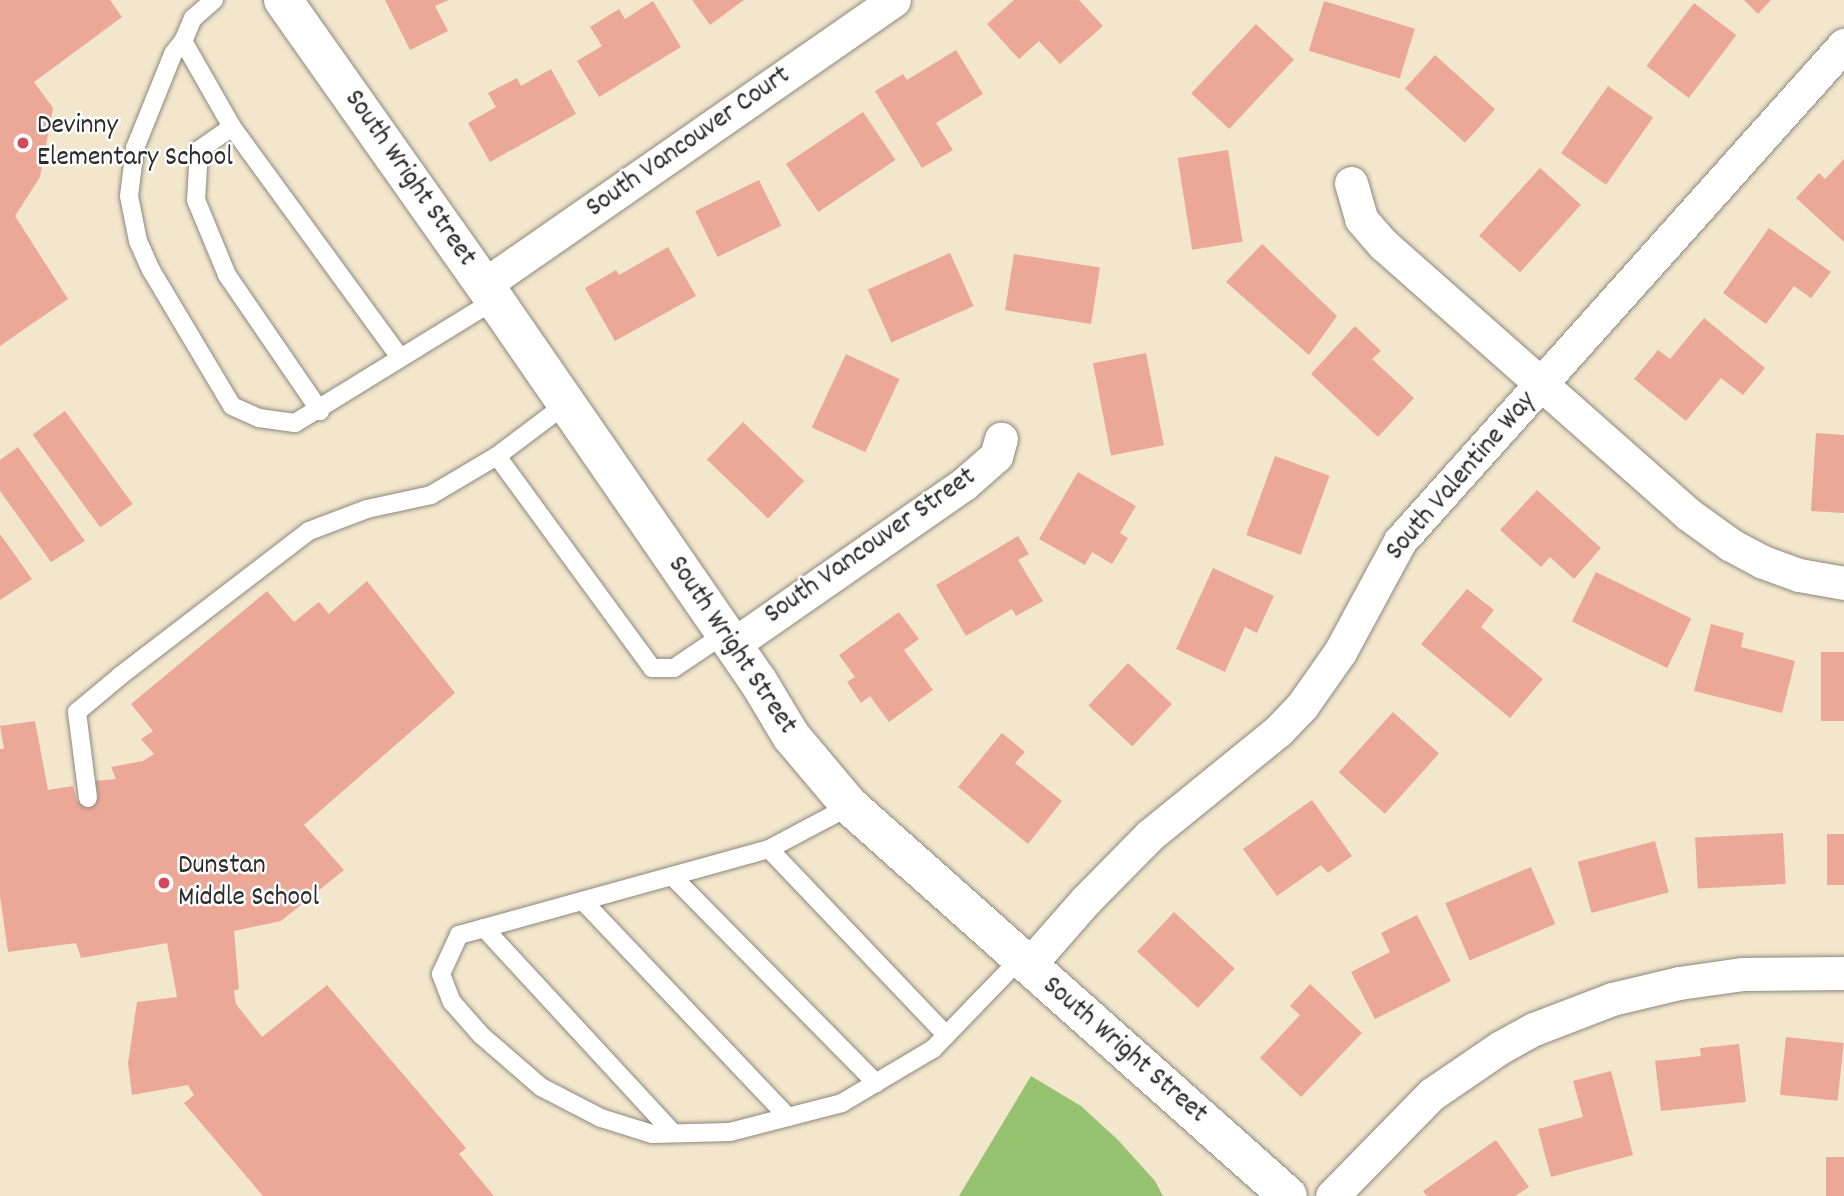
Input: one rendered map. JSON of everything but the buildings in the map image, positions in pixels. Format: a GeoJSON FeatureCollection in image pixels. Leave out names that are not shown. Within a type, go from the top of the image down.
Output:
{"type":"FeatureCollection","features":[{"type":"Feature","properties":{"kind":"street","name":"South Wright Street"},"geometry":{"type":"LineString","coordinates":[[283,0],[758,681],[791,736],[850,806],[1287,1196]]}},
{"type":"Feature","properties":{"kind":"street","name":"South Vancouver Court"},"geometry":{"type":"LineString","coordinates":[[489,293],[894,0]]}},
{"type":"Feature","properties":{"kind":"street","name":"South Valentine Way"},"geometry":{"type":"LineString","coordinates":[[1024,962],[1150,835],[1278,731],[1302,706],[1340,652],[1400,541],[1844,45]]}},
{"type":"Feature","properties":{"kind":"street"},"geometry":{"type":"LineString","coordinates":[[1351,183],[1361,219],[1370,231],[1541,386],[1688,514],[1731,545],[1763,562],[1799,575],[1844,583]]}},
{"type":"Feature","properties":{"kind":"street","name":"South Vancouver Street"},"geometry":{"type":"LineString","coordinates":[[727,640],[964,484],[996,456],[1001,439]]}},
{"type":"Feature","properties":{"kind":"street"},"geometry":{"type":"LineString","coordinates":[[1332,1196],[1432,1094],[1501,1047],[1534,1029],[1612,999],[1679,983],[1743,974],[1844,973]]}},
{"type":"Feature","properties":{"kind":"lane"},"geometry":{"type":"LineString","coordinates":[[214,0],[193,18],[183,41],[173,54],[135,148],[129,196],[138,241],[169,304],[232,405],[243,413],[273,422],[295,423],[320,411],[489,293]]}},
{"type":"Feature","properties":{"kind":"lane"},"geometry":{"type":"LineString","coordinates":[[183,41],[232,127],[399,356]]}},
{"type":"Feature","properties":{"kind":"lane"},"geometry":{"type":"LineString","coordinates":[[232,127],[199,150],[196,200],[227,275],[320,411]]}},
{"type":"Feature","properties":{"kind":"lane"},"geometry":{"type":"LineString","coordinates":[[88,798],[77,712],[120,676],[309,531],[367,509],[430,495],[497,456],[566,404]]}},
{"type":"Feature","properties":{"kind":"lane"},"geometry":{"type":"LineString","coordinates":[[497,456],[652,668],[674,668],[727,640]]}},
{"type":"Feature","properties":{"kind":"lane"},"geometry":{"type":"LineString","coordinates":[[850,806],[769,849],[459,935],[440,974],[452,1002],[481,1035],[541,1087],[601,1118],[652,1134],[730,1132],[842,1103],[933,1049],[1024,962]]}},
{"type":"Feature","properties":{"kind":"lane"},"geometry":{"type":"LineString","coordinates":[[769,849],[946,1035]]}},
{"type":"Feature","properties":{"kind":"lane"},"geometry":{"type":"LineString","coordinates":[[672,876],[876,1083]]}},
{"type":"Feature","properties":{"kind":"lane"},"geometry":{"type":"LineString","coordinates":[[583,901],[788,1117]]}},
{"type":"Feature","properties":{"kind":"lane"},"geometry":{"type":"LineString","coordinates":[[484,928],[673,1133]]}},
{"type":"Feature","properties":{"kind":"green space"},"geometry":{"type":"Polygon","coordinates":[[[1031,1076],[1081,1106],[1118,1140],[1155,1181],[1163,1196],[959,1196],[1031,1076]]]}},
{"type":"Feature","properties":{"kind":"place","name":"Devinny Elementary School"},"geometry":{"type":"Point","coordinates":[23,143]}},
{"type":"Feature","properties":{"kind":"place","name":"Dunstan Middle School"},"geometry":{"type":"Point","coordinates":[164,883]}}]}
